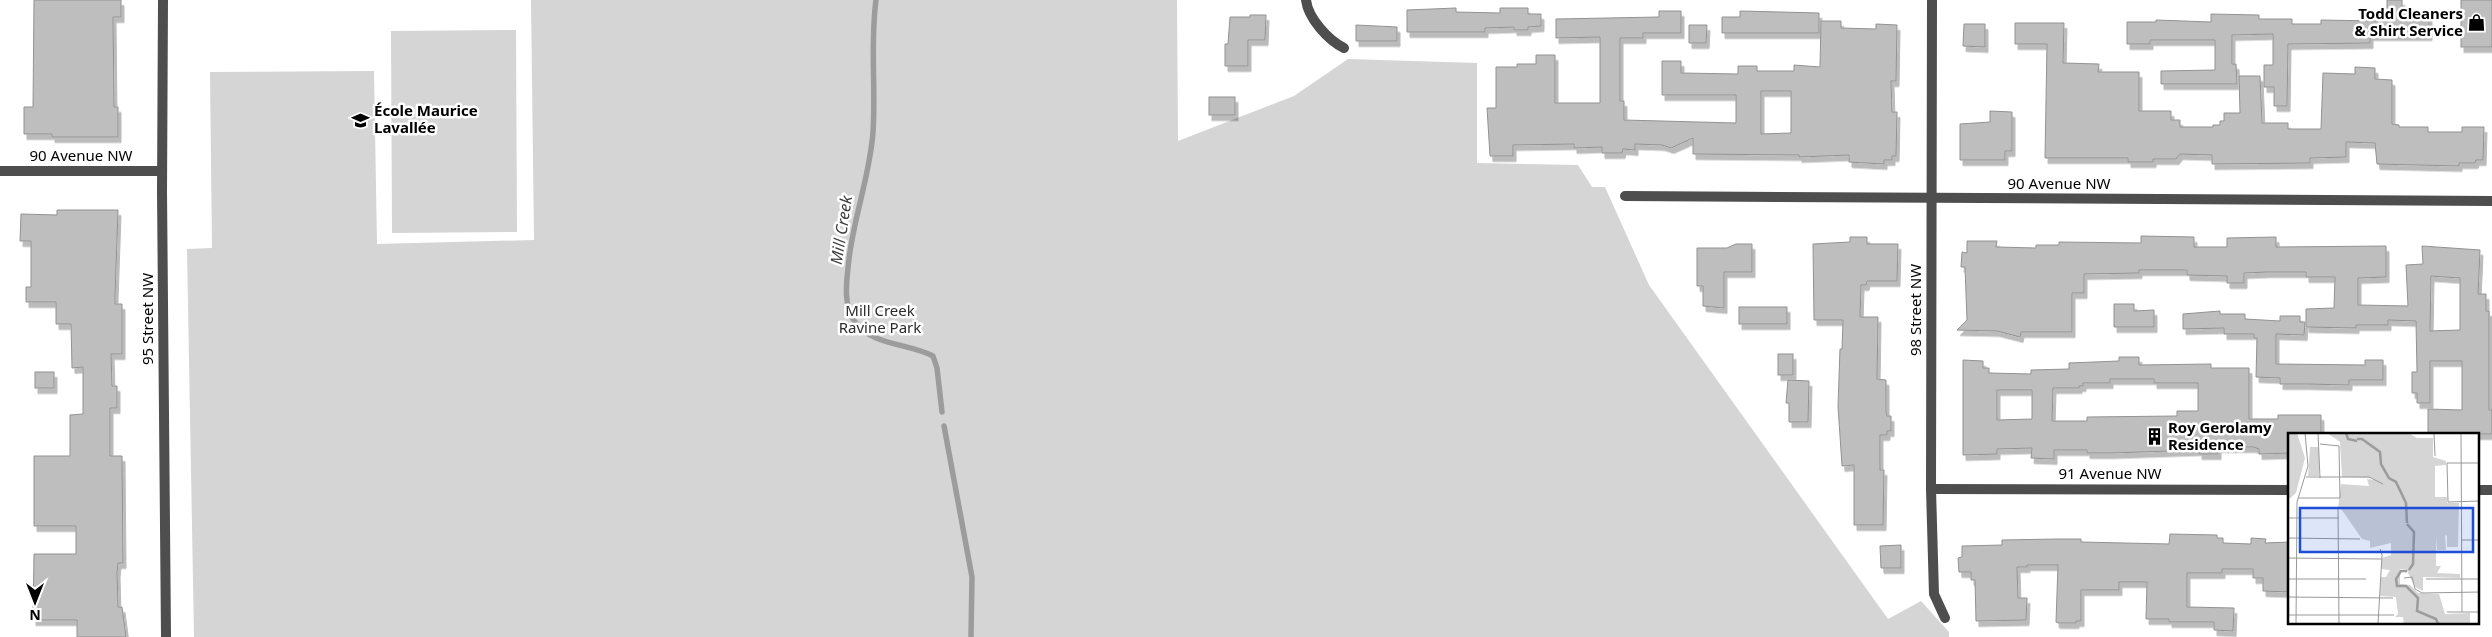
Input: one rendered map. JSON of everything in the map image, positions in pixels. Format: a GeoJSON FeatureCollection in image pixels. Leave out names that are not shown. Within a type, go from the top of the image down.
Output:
{"type":"FeatureCollection","features":[{"type":"Feature","properties":{"kind":"street","name":"95 Street NW"},"geometry":{"type":"LineString","coordinates":[[163,0],[162,171],[166,637]]}},
{"type":"Feature","properties":{"kind":"street"},"geometry":{"type":"LineString","coordinates":[[1306,0],[1309,14],[1338,45],[1344,48]]}},
{"type":"Feature","properties":{"kind":"street","name":"98 Street NW"},"geometry":{"type":"LineString","coordinates":[[1932,0],[1931,489],[1934,594],[1945,618]]}},
{"type":"Feature","properties":{"kind":"street","name":"90 Avenue NW"},"geometry":{"type":"LineString","coordinates":[[0,171],[162,171]]}},
{"type":"Feature","properties":{"kind":"street","name":"90 Avenue NW"},"geometry":{"type":"LineString","coordinates":[[1625,196],[2492,201]]}},
{"type":"Feature","properties":{"kind":"street","name":"91 Avenue NW"},"geometry":{"type":"LineString","coordinates":[[1931,489],[2288,490]]}},
{"type":"Feature","properties":{"kind":"green space","name":"Mill Creek Ravine Park"},"geometry":{"type":"Polygon","coordinates":[[[531,0],[1177,0],[1178,141],[1294,96],[1348,59],[1477,63],[1477,163],[1578,165],[1592,187],[1605,187],[1649,285],[1888,619],[1921,601],[1949,632],[1949,637],[194,637],[187,249],[212,248],[210,72],[374,71],[377,244],[534,240],[531,0]]]}},
{"type":"Feature","properties":{"kind":"green space"},"geometry":{"type":"Polygon","coordinates":[[[516,30],[517,232],[392,233],[391,31],[516,30]]]}},
{"type":"Feature","properties":{"kind":"building"},"geometry":{"type":"Polygon","coordinates":[[[34,0],[121,0],[121,17],[113,17],[114,107],[118,107],[118,137],[52,137],[52,134],[24,134],[24,107],[33,107],[34,0]]]}},
{"type":"Feature","properties":{"kind":"building"},"geometry":{"type":"Polygon","coordinates":[[[2387,0],[2402,0],[2402,14],[2429,14],[2429,35],[2370,35],[2370,43],[2288,44],[2287,106],[2274,106],[2274,87],[2264,87],[2264,65],[2273,65],[2273,34],[2232,35],[2232,64],[2236,64],[2237,84],[2161,84],[2161,71],[2215,70],[2215,40],[2150,40],[2150,44],[2127,44],[2127,22],[2156,22],[2156,20],[2211,22],[2211,14],[2259,15],[2259,19],[2292,19],[2292,24],[2321,24],[2321,20],[2378,21],[2378,15],[2387,14],[2387,0]]]}},
{"type":"Feature","properties":{"kind":"building","name":"Todd Cleaners & Shirt Service"},"geometry":{"type":"Polygon","coordinates":[[[2461,0],[2492,0],[2492,47],[2461,47],[2461,0]]]}},
{"type":"Feature","properties":{"kind":"building"},"geometry":{"type":"Polygon","coordinates":[[[1456,8],[1456,12],[1500,13],[1500,8],[1528,8],[1528,14],[1541,14],[1541,26],[1528,27],[1528,30],[1514,30],[1514,27],[1485,28],[1485,32],[1407,32],[1407,10],[1456,8]]]}},
{"type":"Feature","properties":{"kind":"building"},"geometry":{"type":"Polygon","coordinates":[[[1659,11],[1681,11],[1681,33],[1643,33],[1643,38],[1620,38],[1620,101],[1624,101],[1624,120],[1736,123],[1736,95],[1662,95],[1662,61],[1681,61],[1681,73],[1738,74],[1738,66],[1757,66],[1757,71],[1794,71],[1794,65],[1820,67],[1821,21],[1841,21],[1841,28],[1876,29],[1876,24],[1897,25],[1896,81],[1891,81],[1892,112],[1897,112],[1896,156],[1892,156],[1892,160],[1884,160],[1884,164],[1849,162],[1849,155],[1799,157],[1799,155],[1693,154],[1693,138],[1671,148],[1662,145],[1635,144],[1635,150],[1623,149],[1622,153],[1602,153],[1602,147],[1574,148],[1574,144],[1513,145],[1513,156],[1490,156],[1487,108],[1496,108],[1496,67],[1517,67],[1517,64],[1536,64],[1536,55],[1555,55],[1555,103],[1600,103],[1600,37],[1556,38],[1556,19],[1659,17],[1659,11]],[[1761,91],[1761,134],[1791,133],[1791,91],[1761,91]]]}},
{"type":"Feature","properties":{"kind":"building"},"geometry":{"type":"Polygon","coordinates":[[[1740,11],[1819,13],[1819,33],[1722,33],[1722,17],[1740,17],[1740,11]]]}},
{"type":"Feature","properties":{"kind":"building"},"geometry":{"type":"Polygon","coordinates":[[[1250,15],[1266,15],[1265,40],[1248,40],[1248,66],[1225,66],[1225,44],[1228,44],[1230,17],[1250,17],[1250,15]]]}},
{"type":"Feature","properties":{"kind":"building"},"geometry":{"type":"Polygon","coordinates":[[[2015,23],[2064,23],[2063,63],[2099,64],[2098,72],[2139,72],[2139,111],[2171,111],[2171,120],[2180,120],[2180,127],[2213,127],[2213,125],[2220,125],[2220,121],[2224,121],[2224,113],[2240,113],[2239,76],[2260,76],[2262,123],[2288,123],[2288,129],[2321,129],[2323,73],[2355,74],[2355,67],[2375,68],[2375,79],[2392,80],[2392,124],[2399,125],[2399,127],[2428,127],[2428,132],[2462,132],[2462,127],[2484,127],[2483,160],[2476,160],[2475,163],[2459,163],[2459,166],[2377,164],[2375,143],[2346,142],[2346,157],[2310,158],[2310,163],[2212,164],[2212,155],[2180,154],[2176,159],[2153,159],[2153,162],[2128,162],[2128,158],[2045,158],[2047,44],[2015,44],[2015,23]]]}},
{"type":"Feature","properties":{"kind":"building"},"geometry":{"type":"Polygon","coordinates":[[[1964,24],[1985,24],[1985,47],[1963,46],[1964,24]]]}},
{"type":"Feature","properties":{"kind":"building"},"geometry":{"type":"Polygon","coordinates":[[[1356,25],[1397,27],[1397,41],[1356,41],[1356,25]]]}},
{"type":"Feature","properties":{"kind":"building"},"geometry":{"type":"Polygon","coordinates":[[[1689,25],[1707,25],[1706,43],[1689,43],[1689,25]]]}},
{"type":"Feature","properties":{"kind":"building"},"geometry":{"type":"Polygon","coordinates":[[[1209,97],[1235,97],[1235,115],[1209,115],[1209,97]]]}},
{"type":"Feature","properties":{"kind":"building"},"geometry":{"type":"Polygon","coordinates":[[[1990,111],[2012,112],[2012,151],[2005,151],[2005,160],[1960,160],[1960,124],[1990,122],[1990,111]]]}},
{"type":"Feature","properties":{"kind":"building"},"geometry":{"type":"Polygon","coordinates":[[[57,210],[118,210],[115,304],[122,304],[122,354],[111,354],[112,386],[117,386],[117,408],[110,408],[110,456],[122,456],[123,563],[118,563],[117,572],[118,607],[122,607],[126,637],[77,637],[77,620],[33,620],[34,554],[76,554],[76,526],[34,526],[34,456],[70,456],[70,415],[83,414],[83,367],[72,368],[71,324],[56,324],[56,302],[26,302],[26,287],[31,287],[31,241],[20,241],[21,214],[57,215],[57,210]]]}},
{"type":"Feature","properties":{"kind":"building"},"geometry":{"type":"Polygon","coordinates":[[[2141,236],[2194,237],[2194,247],[2227,247],[2227,238],[2276,237],[2276,247],[2386,246],[2386,277],[2358,278],[2358,305],[2408,306],[2406,265],[2423,264],[2422,246],[2480,250],[2478,294],[2486,294],[2486,311],[2489,311],[2489,410],[2492,410],[2492,434],[2428,433],[2428,409],[2462,410],[2462,361],[2430,361],[2430,403],[2417,403],[2417,393],[2412,393],[2412,372],[2417,372],[2416,321],[2388,320],[2388,325],[2356,325],[2356,328],[2306,327],[2306,309],[2334,308],[2335,277],[2306,277],[2306,272],[2244,273],[2244,283],[2227,283],[2227,276],[2187,275],[2187,270],[2139,270],[2139,273],[2084,274],[2084,293],[2072,293],[2072,332],[2021,332],[2020,337],[1997,331],[1957,330],[1967,320],[1965,267],[1961,267],[1962,252],[1967,253],[1967,241],[1997,241],[1996,247],[2036,248],[2036,245],[2059,245],[2059,242],[2141,243],[2141,236]],[[2431,276],[2430,331],[2460,330],[2460,278],[2431,276]]]}},
{"type":"Feature","properties":{"kind":"building"},"geometry":{"type":"Polygon","coordinates":[[[1850,237],[1867,237],[1867,244],[1898,244],[1897,281],[1867,281],[1866,285],[1861,285],[1860,317],[1878,317],[1877,379],[1886,380],[1886,411],[1887,416],[1891,416],[1891,431],[1887,431],[1887,435],[1880,435],[1880,470],[1884,470],[1883,525],[1854,525],[1854,465],[1842,466],[1838,406],[1843,320],[1814,320],[1813,244],[1850,242],[1850,237]]]}},
{"type":"Feature","properties":{"kind":"building"},"geometry":{"type":"Polygon","coordinates":[[[1736,244],[1752,244],[1752,272],[1724,272],[1724,308],[1703,306],[1703,286],[1697,286],[1697,248],[1727,248],[1736,244]]]}},
{"type":"Feature","properties":{"kind":"building"},"geometry":{"type":"Polygon","coordinates":[[[2114,304],[2134,304],[2134,311],[2154,310],[2154,327],[2114,327],[2114,304]]]}},
{"type":"Feature","properties":{"kind":"building"},"geometry":{"type":"Polygon","coordinates":[[[1739,307],[1787,307],[1787,324],[1739,324],[1739,307]]]}},
{"type":"Feature","properties":{"kind":"building"},"geometry":{"type":"Polygon","coordinates":[[[2220,311],[2220,314],[2245,314],[2245,319],[2280,321],[2280,316],[2300,316],[2300,322],[2305,322],[2304,335],[2276,334],[2276,364],[2365,365],[2365,360],[2383,360],[2383,380],[2349,380],[2349,385],[2280,384],[2280,378],[2256,377],[2257,338],[2254,338],[2254,334],[2224,334],[2224,328],[2183,329],[2183,314],[2220,311]]]}},
{"type":"Feature","properties":{"kind":"building"},"geometry":{"type":"Polygon","coordinates":[[[1778,354],[1793,354],[1793,375],[1778,375],[1778,354]]]}},
{"type":"Feature","properties":{"kind":"building"},"geometry":{"type":"Polygon","coordinates":[[[2119,357],[2139,357],[2139,365],[2211,364],[2211,368],[2249,368],[2249,419],[2278,419],[2278,415],[2321,415],[2321,433],[2288,433],[2288,453],[2259,454],[2259,449],[2253,447],[2218,447],[2218,454],[2199,454],[2199,450],[2087,453],[2087,450],[2054,450],[2054,459],[2031,458],[2032,448],[1997,449],[1997,454],[1963,455],[1963,360],[1983,361],[1983,368],[1989,368],[1989,373],[2031,374],[2031,370],[2069,369],[2069,363],[2119,361],[2119,357]],[[2110,379],[2110,383],[2083,383],[2083,386],[2079,386],[2079,388],[2053,388],[2052,421],[2087,421],[2087,417],[2177,416],[2177,411],[2198,411],[2198,383],[2154,383],[2154,379],[2110,379]],[[1997,390],[1997,420],[2032,419],[2032,390],[1997,390]]]}},
{"type":"Feature","properties":{"kind":"building"},"geometry":{"type":"Polygon","coordinates":[[[35,372],[54,372],[54,388],[35,388],[35,372]]]}},
{"type":"Feature","properties":{"kind":"building"},"geometry":{"type":"Polygon","coordinates":[[[1788,380],[1809,381],[1808,422],[1789,422],[1789,403],[1786,403],[1788,380]]]}},
{"type":"Feature","properties":{"kind":"building"},"geometry":{"type":"Polygon","coordinates":[[[2170,534],[2217,535],[2217,538],[2223,538],[2223,543],[2251,544],[2251,538],[2266,539],[2265,543],[2288,542],[2288,592],[2263,591],[2263,578],[2253,578],[2253,569],[2222,569],[2222,573],[2187,573],[2187,607],[2234,608],[2233,631],[2214,630],[2214,622],[2169,622],[2169,619],[2146,619],[2147,582],[2119,582],[2119,590],[2081,590],[2081,621],[2076,621],[2076,623],[2058,623],[2056,622],[2058,565],[2027,565],[2027,567],[2017,567],[2018,598],[2027,598],[2026,620],[1976,621],[1975,580],[1971,580],[1971,572],[1959,572],[1958,558],[1962,557],[1962,546],[2002,545],[2002,540],[2081,539],[2081,542],[2169,544],[2170,534]]]}},
{"type":"Feature","properties":{"kind":"building"},"geometry":{"type":"Polygon","coordinates":[[[1901,545],[1901,568],[1881,568],[1880,546],[1901,545]]]}},
{"type":"Feature","properties":{"kind":"waterway","name":"Mill Creek"},"geometry":{"type":"LineString","coordinates":[[876,0],[873,33],[873,132],[869,164],[851,243],[847,283],[848,308],[855,322],[871,336],[933,356],[937,368],[942,412]]}},
{"type":"Feature","properties":{"kind":"waterway","name":"Mill Creek"},"geometry":{"type":"LineString","coordinates":[[944,426],[972,577],[971,637]]}},
{"type":"Feature","properties":{"kind":"place","name":"Todd Cleaners & Shirt Service"},"geometry":{"type":"Point","coordinates":[2477,23]}},
{"type":"Feature","properties":{"kind":"place","name":"École Maurice Lavallée"},"geometry":{"type":"Point","coordinates":[360,120]}},
{"type":"Feature","properties":{"kind":"place","name":"Roy Gerolamy Residence"},"geometry":{"type":"Point","coordinates":[2154,437]}}]}
